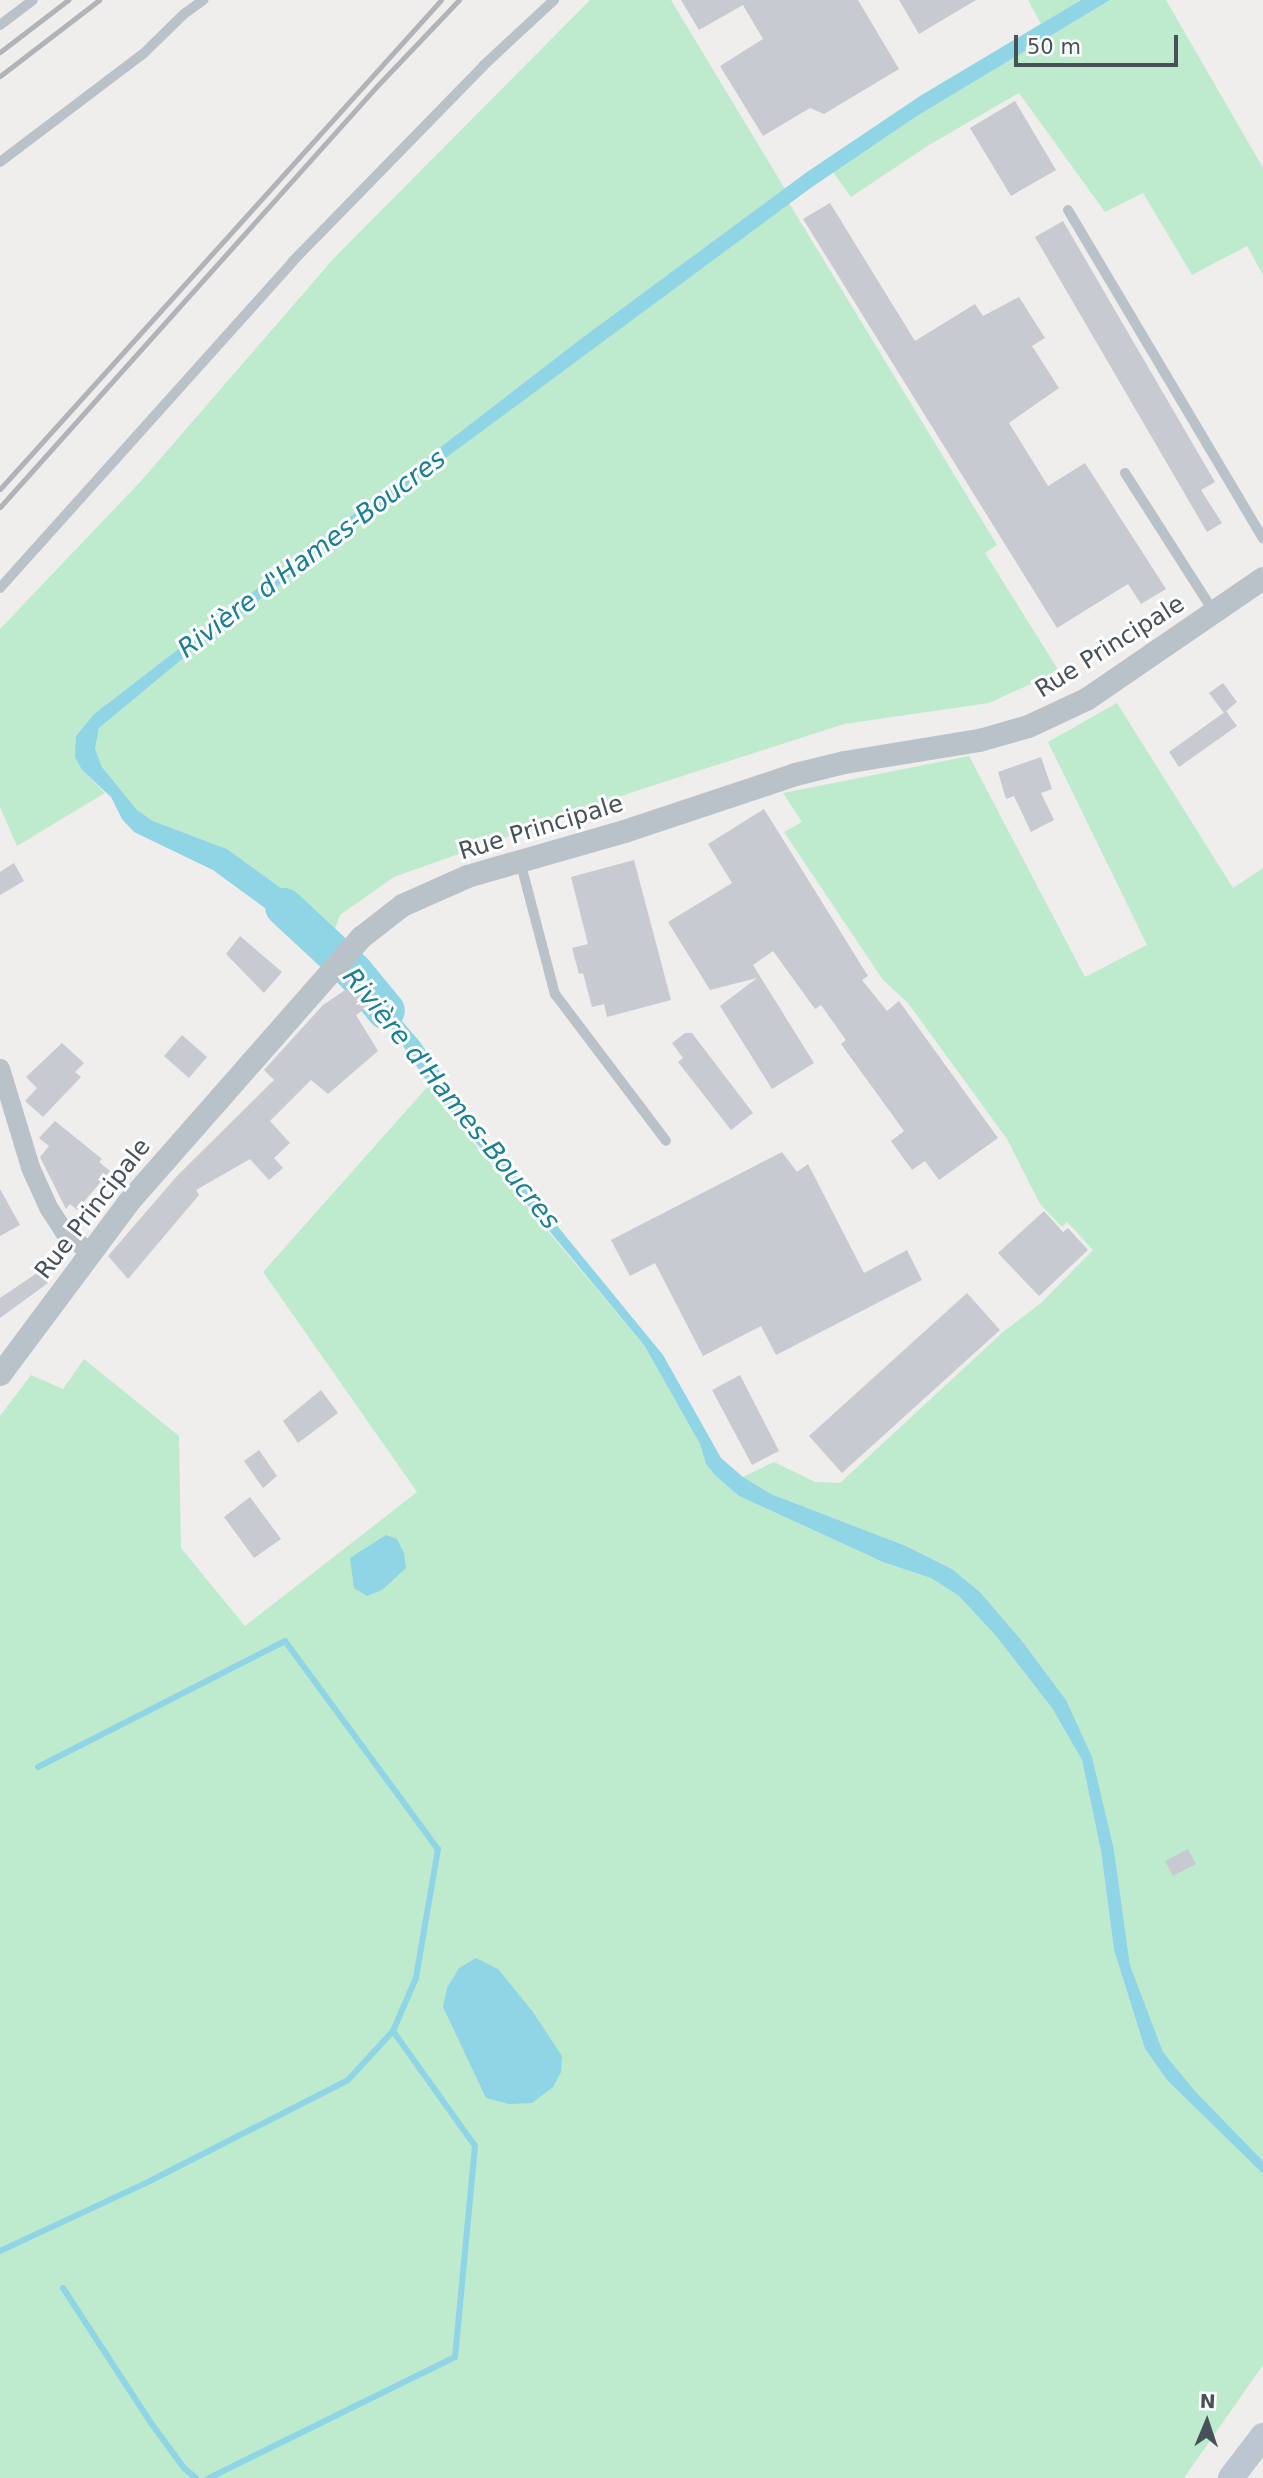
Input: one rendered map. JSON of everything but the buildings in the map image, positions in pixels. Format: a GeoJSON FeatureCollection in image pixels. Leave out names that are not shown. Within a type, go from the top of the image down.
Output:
{"type":"FeatureCollection","features":[{"type":"Feature","properties":{"kind":"main road"},"geometry":{"type":"LineString","coordinates":[[1231,2478],[1263,2436]]}},
{"type":"Feature","properties":{"kind":"street","name":"Rue Principale"},"geometry":{"type":"LineString","coordinates":[[0,1374],[128,1202],[361,937],[415,897],[467,876],[830,765],[979,740],[1028,726],[1086,699],[1263,578]]}},
{"type":"Feature","properties":{"kind":"street"},"geometry":{"type":"LineString","coordinates":[[0,1068],[30,1167],[48,1208],[65,1233],[90,1252]]}},
{"type":"Feature","properties":{"kind":"lane"},"geometry":{"type":"LineString","coordinates":[[0,25],[33,0]]}},
{"type":"Feature","properties":{"kind":"lane"},"geometry":{"type":"LineString","coordinates":[[0,162],[143,54],[202,0]]}},
{"type":"Feature","properties":{"kind":"lane"},"geometry":{"type":"LineString","coordinates":[[0,588],[292,262],[483,66],[554,0]]}},
{"type":"Feature","properties":{"kind":"lane"},"geometry":{"type":"LineString","coordinates":[[1068,211],[1263,539]]}},
{"type":"Feature","properties":{"kind":"lane"},"geometry":{"type":"LineString","coordinates":[[1125,473],[1214,612]]}},
{"type":"Feature","properties":{"kind":"lane"},"geometry":{"type":"LineString","coordinates":[[520,861],[555,994],[666,1141]]}},
{"type":"Feature","properties":{"kind":"green space"},"geometry":{"type":"Polygon","coordinates":[[[590,0],[671,0],[785,189],[578,341],[94,714],[76,736],[82,770],[105,793],[17,846],[0,807],[0,629],[141,481],[335,257],[590,0]]]}},
{"type":"Feature","properties":{"kind":"green space"},"geometry":{"type":"Polygon","coordinates":[[[1028,0],[1081,0],[1041,24],[1028,0]]]}},
{"type":"Feature","properties":{"kind":"green space"},"geometry":{"type":"Polygon","coordinates":[[[1110,0],[1166,0],[1263,168],[1263,275],[1247,246],[1192,275],[1143,193],[1105,212],[1019,93],[929,145],[851,197],[833,172],[917,116],[1110,0]]]}},
{"type":"Feature","properties":{"kind":"green space"},"geometry":{"type":"Polygon","coordinates":[[[789,203],[997,545],[985,553],[1059,671],[989,703],[844,724],[633,792],[394,877],[340,915],[334,932],[300,902],[227,849],[153,821],[137,810],[102,767],[95,749],[99,728],[186,656],[416,480],[789,203]]]}},
{"type":"Feature","properties":{"kind":"green space"},"geometry":{"type":"Polygon","coordinates":[[[1117,703],[1233,888],[1263,868],[1263,2161],[1195,2091],[1163,2052],[1130,1965],[1114,1850],[1066,1700],[1022,1641],[980,1592],[952,1569],[906,1546],[771,1494],[743,1477],[774,1462],[815,1482],[840,1483],[1003,1332],[1041,1303],[1093,1250],[1067,1222],[1062,1227],[1040,1204],[1007,1139],[908,1003],[883,980],[784,832],[802,822],[783,793],[969,756],[1085,977],[1147,945],[1048,742],[1117,703]]]}},
{"type":"Feature","properties":{"kind":"green space"},"geometry":{"type":"Polygon","coordinates":[[[429,1085],[481,1152],[644,1345],[700,1444],[706,1464],[739,1496],[883,1562],[931,1578],[959,1596],[996,1636],[1052,1708],[1082,1760],[1101,1851],[1114,1950],[1145,2049],[1167,2080],[1263,2174],[1263,2365],[1184,2478],[0,2478],[0,1416],[31,1375],[63,1389],[84,1359],[179,1436],[181,1548],[245,1626],[417,1492],[263,1272],[429,1085]]]}},
{"type":"Feature","properties":{"kind":"water"},"geometry":{"type":"Polygon","coordinates":[[[1081,0],[1110,0],[917,116],[812,187],[416,480],[186,656],[99,728],[95,749],[102,767],[137,810],[153,821],[227,849],[300,902],[334,932],[317,946],[213,870],[134,832],[122,819],[111,797],[82,770],[75,757],[76,736],[94,714],[578,341],[807,172],[920,96],[1081,0]]]}},
{"type":"Feature","properties":{"kind":"water"},"geometry":{"type":"Polygon","coordinates":[[[357,969],[420,1042],[477,1128],[663,1355],[721,1458],[743,1477],[771,1494],[906,1546],[952,1569],[980,1592],[1022,1641],[1066,1700],[1092,1757],[1114,1850],[1130,1965],[1163,2052],[1195,2091],[1263,2161],[1263,2174],[1167,2080],[1145,2049],[1114,1950],[1101,1851],[1082,1760],[1052,1708],[996,1636],[959,1596],[931,1578],[883,1562],[739,1496],[716,1476],[706,1464],[700,1444],[644,1345],[434,1092],[372,1000],[347,976],[357,969]]]}},
{"type":"Feature","properties":{"kind":"water"},"geometry":{"type":"Polygon","coordinates":[[[386,1535],[397,1539],[404,1553],[406,1568],[382,1590],[367,1596],[354,1588],[350,1558],[386,1535]]]}},
{"type":"Feature","properties":{"kind":"water"},"geometry":{"type":"Polygon","coordinates":[[[476,1958],[498,1969],[533,2012],[562,2056],[561,2072],[553,2087],[532,2103],[509,2104],[486,2098],[443,2007],[447,1988],[459,1968],[476,1958]]]}},
{"type":"Feature","properties":{"kind":"waterway","name":"Rivière d'Hames-Boucres"},"geometry":{"type":"LineString","coordinates":[[284,907],[354,972],[386,1011]]}},
{"type":"Feature","properties":{"kind":"waterway"},"geometry":{"type":"LineString","coordinates":[[38,1767],[285,1641],[438,1849],[416,1978],[393,2031],[475,2146],[455,2357],[209,2478]]}},
{"type":"Feature","properties":{"kind":"waterway"},"geometry":{"type":"LineString","coordinates":[[0,2251],[150,2181],[348,2080],[393,2031]]}},
{"type":"Feature","properties":{"kind":"waterway"},"geometry":{"type":"LineString","coordinates":[[63,2288],[151,2423],[184,2468],[196,2478]]}},
{"type":"Feature","properties":{"kind":"railway"},"geometry":{"type":"LineString","coordinates":[[0,52],[68,0]]}},
{"type":"Feature","properties":{"kind":"railway"},"geometry":{"type":"LineString","coordinates":[[0,76],[99,0]]}},
{"type":"Feature","properties":{"kind":"railway"},"geometry":{"type":"LineString","coordinates":[[0,489],[441,0]]}},
{"type":"Feature","properties":{"kind":"railway"},"geometry":{"type":"LineString","coordinates":[[0,507],[377,86],[459,0]]}}]}
